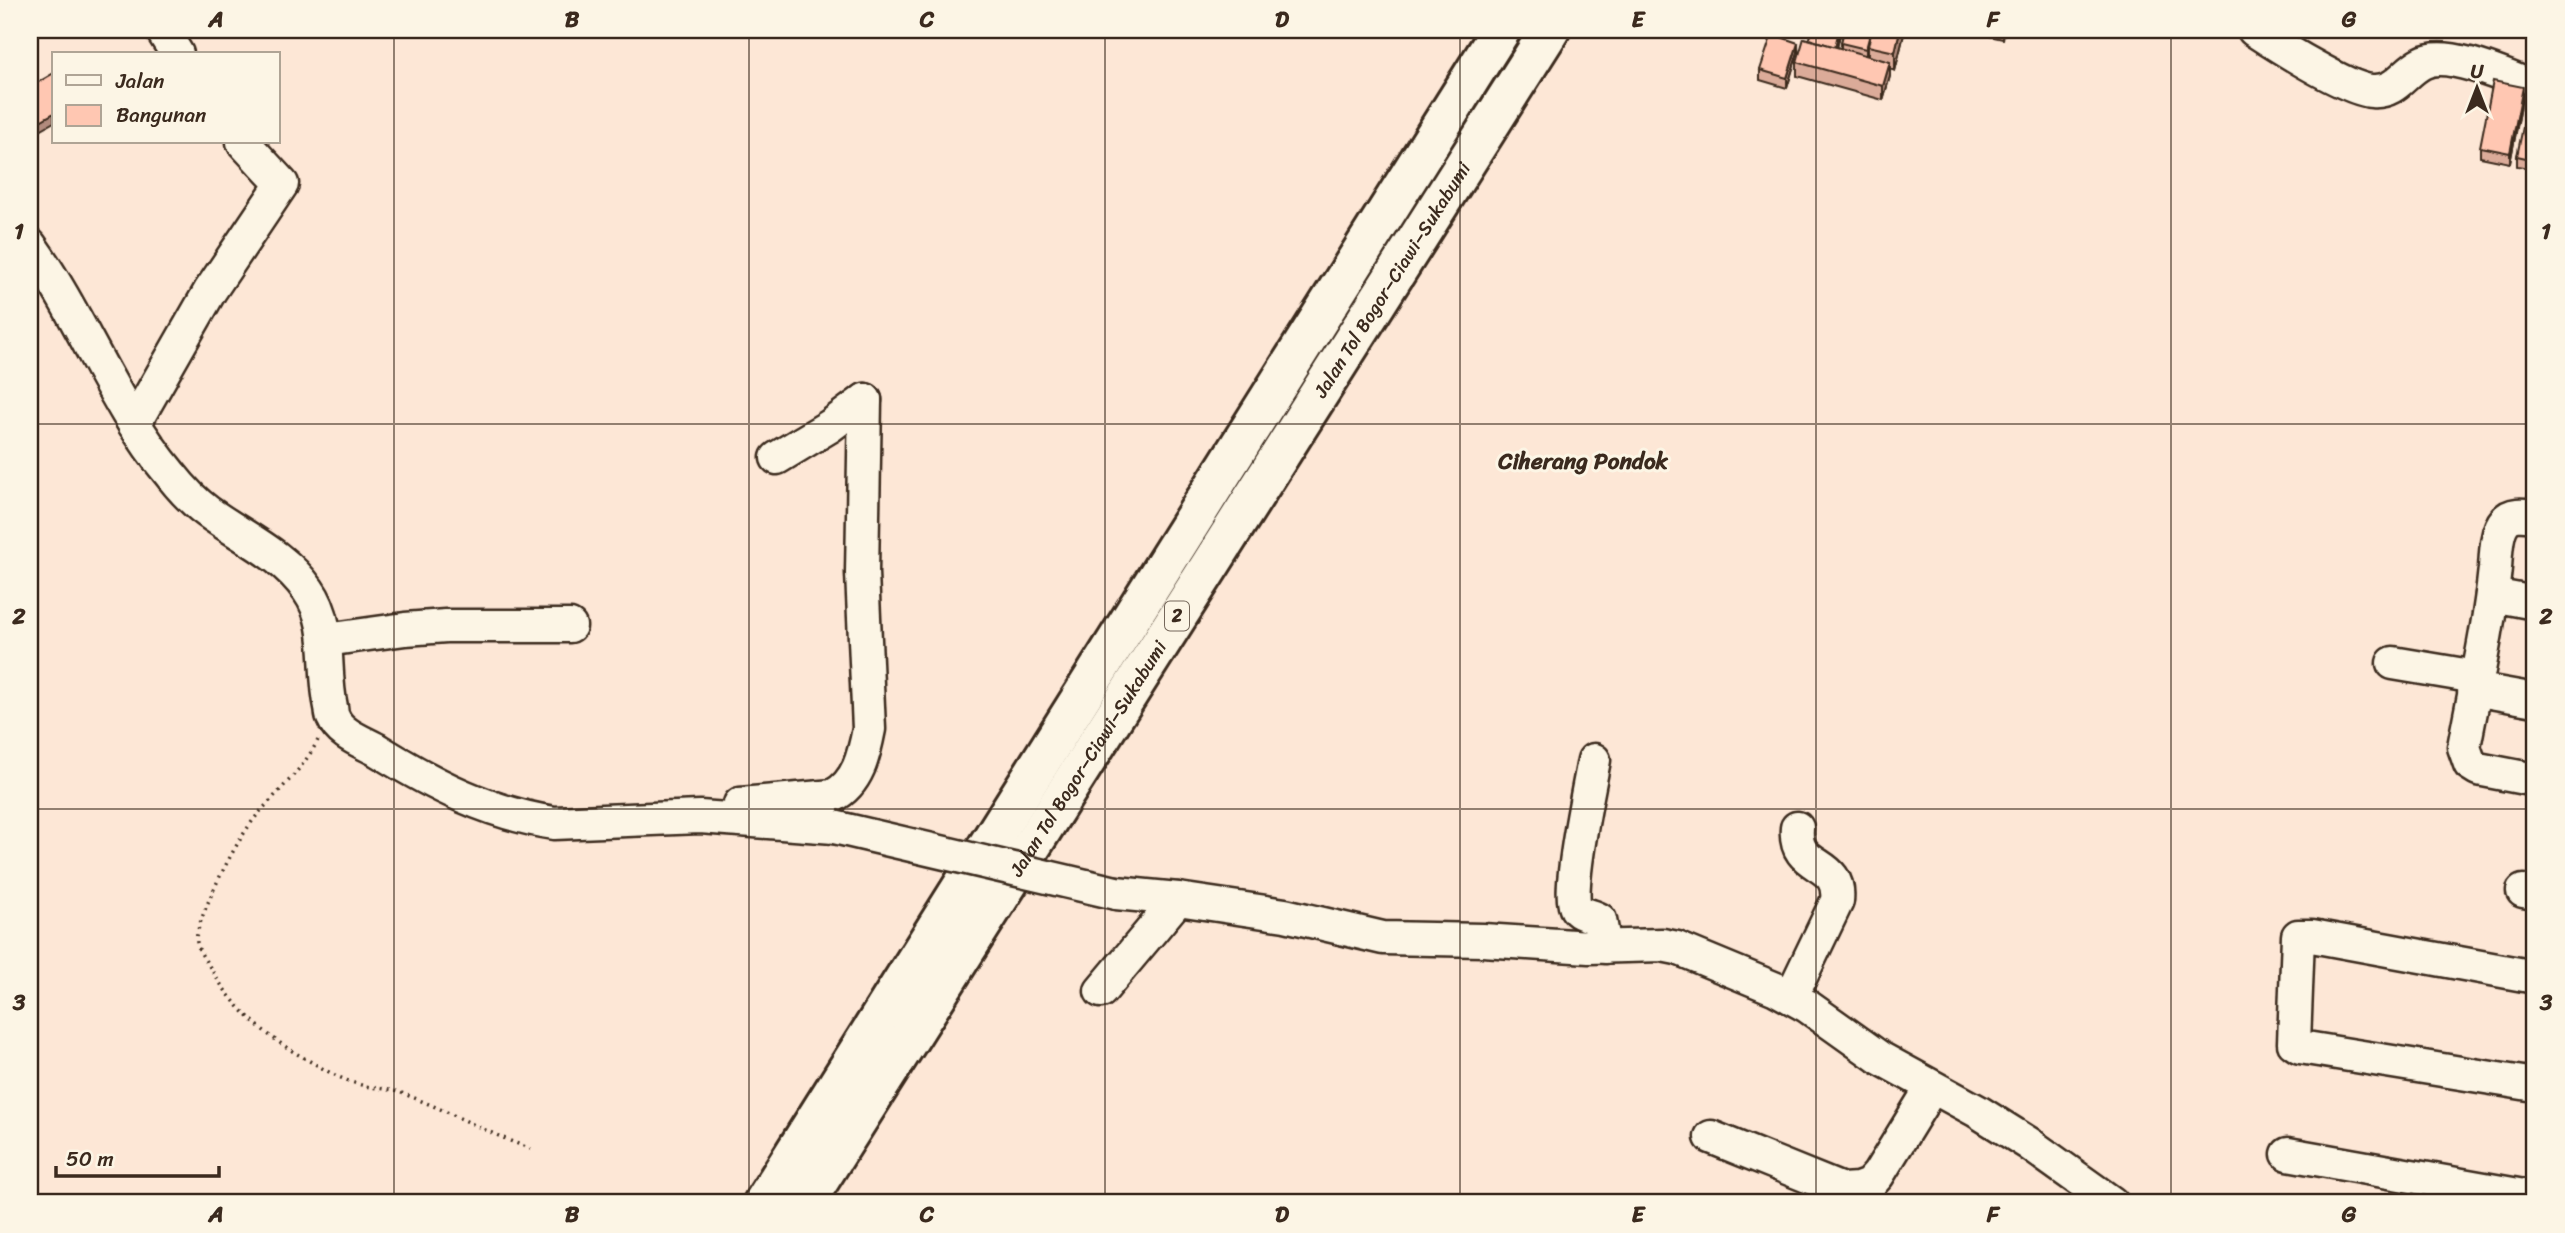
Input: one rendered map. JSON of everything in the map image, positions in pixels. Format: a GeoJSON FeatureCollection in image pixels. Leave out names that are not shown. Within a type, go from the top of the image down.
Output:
{"type":"FeatureCollection","features":[{"type":"Feature","properties":{"kind":"highway","name":"Jalan Tol Bogor–Ciawi–Sukabumi"},"geometry":{"type":"LineString","coordinates":[[763,1203],[1501,30]]}},
{"type":"Feature","properties":{"kind":"highway","name":"Jalan Tol Bogor–Ciawi–Sukabumi"},"geometry":{"type":"LineString","coordinates":[[804,1203],[1550,30]]}},
{"type":"Feature","properties":{"kind":"street"},"geometry":{"type":"LineString","coordinates":[[162,30],[176,52]]}},
{"type":"Feature","properties":{"kind":"street"},"geometry":{"type":"LineString","coordinates":[[2254,30],[2339,79],[2365,90],[2381,91],[2390,88],[2421,63],[2440,58],[2457,61],[2535,88]]}},
{"type":"Feature","properties":{"kind":"street"},"geometry":{"type":"LineString","coordinates":[[134,424],[210,291],[282,184],[245,144]]}},
{"type":"Feature","properties":{"kind":"street"},"geometry":{"type":"LineString","coordinates":[[30,246],[82,328],[134,424],[169,474],[196,503],[264,549],[296,576],[319,608],[326,640],[327,687],[333,717],[346,733],[410,771],[474,802],[554,823],[701,817],[834,827],[1116,893],[1285,915],[1383,938],[1677,948],[1807,1006],[1880,1058],[2020,1137],[2112,1203]]}},
{"type":"Feature","properties":{"kind":"street"},"geometry":{"type":"LineString","coordinates":[[701,817],[734,804],[833,796],[846,789],[859,769],[869,729],[862,573],[865,400],[830,426],[777,458]]}},
{"type":"Feature","properties":{"kind":"street"},"geometry":{"type":"LineString","coordinates":[[2535,516],[2513,516],[2502,524],[2464,747],[2470,764],[2486,771],[2535,779]]}},
{"type":"Feature","properties":{"kind":"street"},"geometry":{"type":"LineString","coordinates":[[2492,595],[2535,603]]}},
{"type":"Feature","properties":{"kind":"street"},"geometry":{"type":"LineString","coordinates":[[326,640],[446,626],[570,626]]}},
{"type":"Feature","properties":{"kind":"street"},"geometry":{"type":"LineString","coordinates":[[2393,663],[2535,699]]}},
{"type":"Feature","properties":{"kind":"street"},"geometry":{"type":"LineString","coordinates":[[1594,760],[1573,901],[1580,912],[1600,920],[1605,947]]}},
{"type":"Feature","properties":{"kind":"street"},"geometry":{"type":"LineString","coordinates":[[1791,997],[1837,901],[1839,887],[1833,876],[1803,855],[1796,839],[1797,828]]}},
{"type":"Feature","properties":{"kind":"street"},"geometry":{"type":"LineString","coordinates":[[1101,991],[1178,899]]}},
{"type":"Feature","properties":{"kind":"street"},"geometry":{"type":"LineString","coordinates":[[2535,977],[2312,936],[2298,936],[2294,1042],[2300,1047],[2535,1085]]}},
{"type":"Feature","properties":{"kind":"street"},"geometry":{"type":"LineString","coordinates":[[1711,1137],[1821,1183],[1842,1190],[1858,1189],[1869,1185],[1878,1175],[1932,1087]]}},
{"type":"Feature","properties":{"kind":"street"},"geometry":{"type":"LineString","coordinates":[[2288,1154],[2535,1198]]}},
{"type":"Feature","properties":{"kind":"path"},"geometry":{"type":"LineString","coordinates":[[333,717],[301,766],[257,815],[241,840],[216,887],[198,931],[200,953],[229,997],[262,1031],[292,1052],[316,1066],[358,1084],[401,1093],[531,1149]]}},
{"type":"Feature","properties":{"kind":"building"},"geometry":{"type":"Polygon","coordinates":[[[1811,30],[1839,30],[1835,47],[1809,39],[1811,30]]]}},
{"type":"Feature","properties":{"kind":"building"},"geometry":{"type":"Polygon","coordinates":[[[1844,30],[1871,30],[1866,49],[1841,43],[1844,30]]]}},
{"type":"Feature","properties":{"kind":"building"},"geometry":{"type":"Polygon","coordinates":[[[1872,30],[1900,30],[1895,52],[1868,46],[1872,30]]]}},
{"type":"Feature","properties":{"kind":"building"},"geometry":{"type":"Polygon","coordinates":[[[1772,34],[1798,43],[1787,78],[1760,70],[1772,34]]]}},
{"type":"Feature","properties":{"kind":"building"},"geometry":{"type":"Polygon","coordinates":[[[1804,38],[1890,62],[1883,86],[1797,62],[1804,38]]]}},
{"type":"Feature","properties":{"kind":"building"},"geometry":{"type":"Polygon","coordinates":[[[52,74],[52,114],[31,126],[30,123],[30,87],[52,74]]]}},
{"type":"Feature","properties":{"kind":"building"},"geometry":{"type":"Polygon","coordinates":[[[2493,81],[2523,87],[2510,153],[2480,147],[2493,81]]]}},
{"type":"Feature","properties":{"kind":"building"},"geometry":{"type":"Polygon","coordinates":[[[2529,98],[2535,99],[2535,160],[2517,156],[2529,98]]]}},
{"type":"Feature","properties":{"kind":"district","name":"Ciherang Pondok"},"geometry":{"type":"Point","coordinates":[1583,461]}}]}
